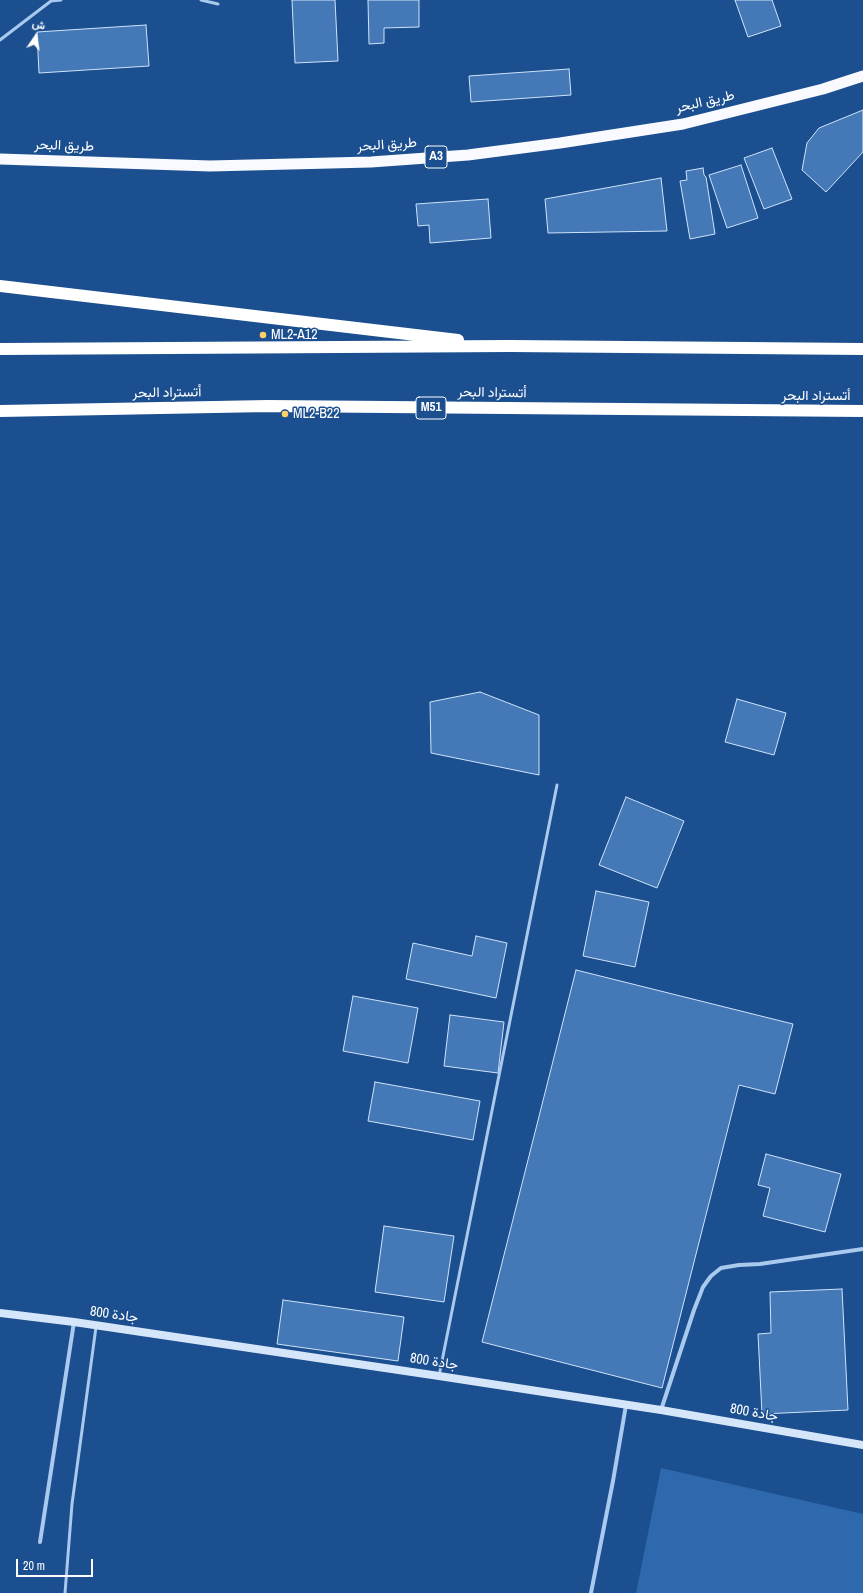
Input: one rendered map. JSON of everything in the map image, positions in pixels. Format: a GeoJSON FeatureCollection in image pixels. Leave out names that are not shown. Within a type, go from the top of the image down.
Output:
{"type":"FeatureCollection","features":[{"type":"Feature","properties":{"kind":"highway","name":"طريق البحر"},"geometry":{"type":"LineString","coordinates":[[0,159],[210,166],[371,162],[468,155],[560,143],[683,124],[823,89],[863,76]]}},
{"type":"Feature","properties":{"kind":"highway"},"geometry":{"type":"LineString","coordinates":[[0,286],[510,346]]}},
{"type":"Feature","properties":{"kind":"highway"},"geometry":{"type":"LineString","coordinates":[[0,349],[510,346],[863,349]]}},
{"type":"Feature","properties":{"kind":"highway","name":"أتستراد البحر"},"geometry":{"type":"LineString","coordinates":[[0,411],[268,406],[863,411]]}},
{"type":"Feature","properties":{"kind":"main road","name":"جادة 800"},"geometry":{"type":"LineString","coordinates":[[0,1313],[96,1325],[440,1376],[661,1410],[863,1445]]}},
{"type":"Feature","properties":{"kind":"street"},"geometry":{"type":"LineString","coordinates":[[661,1410],[703,1286],[711,1276],[721,1268],[760,1264],[863,1249]]}},
{"type":"Feature","properties":{"kind":"street"},"geometry":{"type":"LineString","coordinates":[[40,1542],[74,1322]]}},
{"type":"Feature","properties":{"kind":"street"},"geometry":{"type":"LineString","coordinates":[[591,1593],[626,1405]]}},
{"type":"Feature","properties":{"kind":"lane"},"geometry":{"type":"LineString","coordinates":[[0,40],[51,1],[61,0]]}},
{"type":"Feature","properties":{"kind":"lane"},"geometry":{"type":"LineString","coordinates":[[201,0],[218,4]]}},
{"type":"Feature","properties":{"kind":"lane"},"geometry":{"type":"LineString","coordinates":[[440,1376],[557,785]]}},
{"type":"Feature","properties":{"kind":"lane"},"geometry":{"type":"LineString","coordinates":[[65,1593],[72,1504],[96,1325]]}},
{"type":"Feature","properties":{"kind":"shaded area"},"geometry":{"type":"Polygon","coordinates":[[[661,1468],[863,1514],[863,1593],[636,1593],[661,1468]]]}},
{"type":"Feature","properties":{"kind":"building"},"geometry":{"type":"Polygon","coordinates":[[[292,0],[335,0],[338,61],[295,63],[292,0]]]}},
{"type":"Feature","properties":{"kind":"building"},"geometry":{"type":"Polygon","coordinates":[[[368,0],[419,0],[419,27],[384,28],[384,43],[369,44],[368,0]]]}},
{"type":"Feature","properties":{"kind":"building"},"geometry":{"type":"Polygon","coordinates":[[[735,0],[772,0],[781,26],[748,37],[735,0]]]}},
{"type":"Feature","properties":{"kind":"building"},"geometry":{"type":"Polygon","coordinates":[[[146,25],[149,66],[39,73],[37,32],[146,25]]]}},
{"type":"Feature","properties":{"kind":"building"},"geometry":{"type":"Polygon","coordinates":[[[569,69],[571,95],[471,102],[469,76],[569,69]]]}},
{"type":"Feature","properties":{"kind":"building"},"geometry":{"type":"Polygon","coordinates":[[[863,110],[863,152],[826,192],[802,170],[807,143],[819,128],[863,110]]]}},
{"type":"Feature","properties":{"kind":"building"},"geometry":{"type":"Polygon","coordinates":[[[772,148],[792,199],[764,209],[744,158],[772,148]]]}},
{"type":"Feature","properties":{"kind":"building"},"geometry":{"type":"Polygon","coordinates":[[[741,165],[758,218],[727,228],[709,175],[741,165]]]}},
{"type":"Feature","properties":{"kind":"building"},"geometry":{"type":"Polygon","coordinates":[[[703,168],[704,175],[706,177],[715,234],[690,239],[680,181],[687,180],[686,171],[703,168]]]}},
{"type":"Feature","properties":{"kind":"building"},"geometry":{"type":"Polygon","coordinates":[[[661,178],[667,231],[548,233],[545,199],[661,178]]]}},
{"type":"Feature","properties":{"kind":"building"},"geometry":{"type":"Polygon","coordinates":[[[488,199],[491,238],[430,243],[429,225],[418,226],[416,204],[488,199]]]}},
{"type":"Feature","properties":{"kind":"building"},"geometry":{"type":"Polygon","coordinates":[[[480,692],[539,715],[539,775],[431,753],[430,702],[480,692]]]}},
{"type":"Feature","properties":{"kind":"building"},"geometry":{"type":"Polygon","coordinates":[[[737,699],[786,713],[774,755],[725,742],[737,699]]]}},
{"type":"Feature","properties":{"kind":"building"},"geometry":{"type":"Polygon","coordinates":[[[626,797],[684,821],[657,888],[599,865],[626,797]]]}},
{"type":"Feature","properties":{"kind":"building"},"geometry":{"type":"Polygon","coordinates":[[[596,891],[649,902],[635,967],[583,956],[596,891]]]}},
{"type":"Feature","properties":{"kind":"building"},"geometry":{"type":"Polygon","coordinates":[[[476,936],[507,943],[496,998],[406,979],[413,943],[472,956],[476,936]]]}},
{"type":"Feature","properties":{"kind":"building"},"geometry":{"type":"Polygon","coordinates":[[[576,970],[793,1024],[775,1094],[739,1085],[662,1388],[482,1342],[576,970]]]}},
{"type":"Feature","properties":{"kind":"building"},"geometry":{"type":"Polygon","coordinates":[[[353,996],[418,1008],[408,1063],[343,1051],[353,996]]]}},
{"type":"Feature","properties":{"kind":"building"},"geometry":{"type":"Polygon","coordinates":[[[450,1015],[504,1022],[498,1073],[444,1066],[450,1015]]]}},
{"type":"Feature","properties":{"kind":"building"},"geometry":{"type":"Polygon","coordinates":[[[375,1082],[480,1101],[473,1140],[368,1121],[375,1082]]]}},
{"type":"Feature","properties":{"kind":"building"},"geometry":{"type":"Polygon","coordinates":[[[766,1154],[841,1174],[825,1232],[763,1216],[770,1188],[758,1185],[766,1154]]]}},
{"type":"Feature","properties":{"kind":"building"},"geometry":{"type":"Polygon","coordinates":[[[384,1226],[454,1236],[444,1302],[375,1292],[384,1226]]]}},
{"type":"Feature","properties":{"kind":"building"},"geometry":{"type":"Polygon","coordinates":[[[842,1289],[848,1410],[762,1414],[758,1334],[771,1333],[770,1292],[842,1289]]]}},
{"type":"Feature","properties":{"kind":"building"},"geometry":{"type":"Polygon","coordinates":[[[283,1300],[404,1317],[398,1361],[277,1344],[283,1300]]]}},
{"type":"Feature","properties":{"kind":"place","name":"ML2-A12"},"geometry":{"type":"Point","coordinates":[263,335]}},
{"type":"Feature","properties":{"kind":"place","name":"ML2-B22"},"geometry":{"type":"Point","coordinates":[285,414]}}]}
